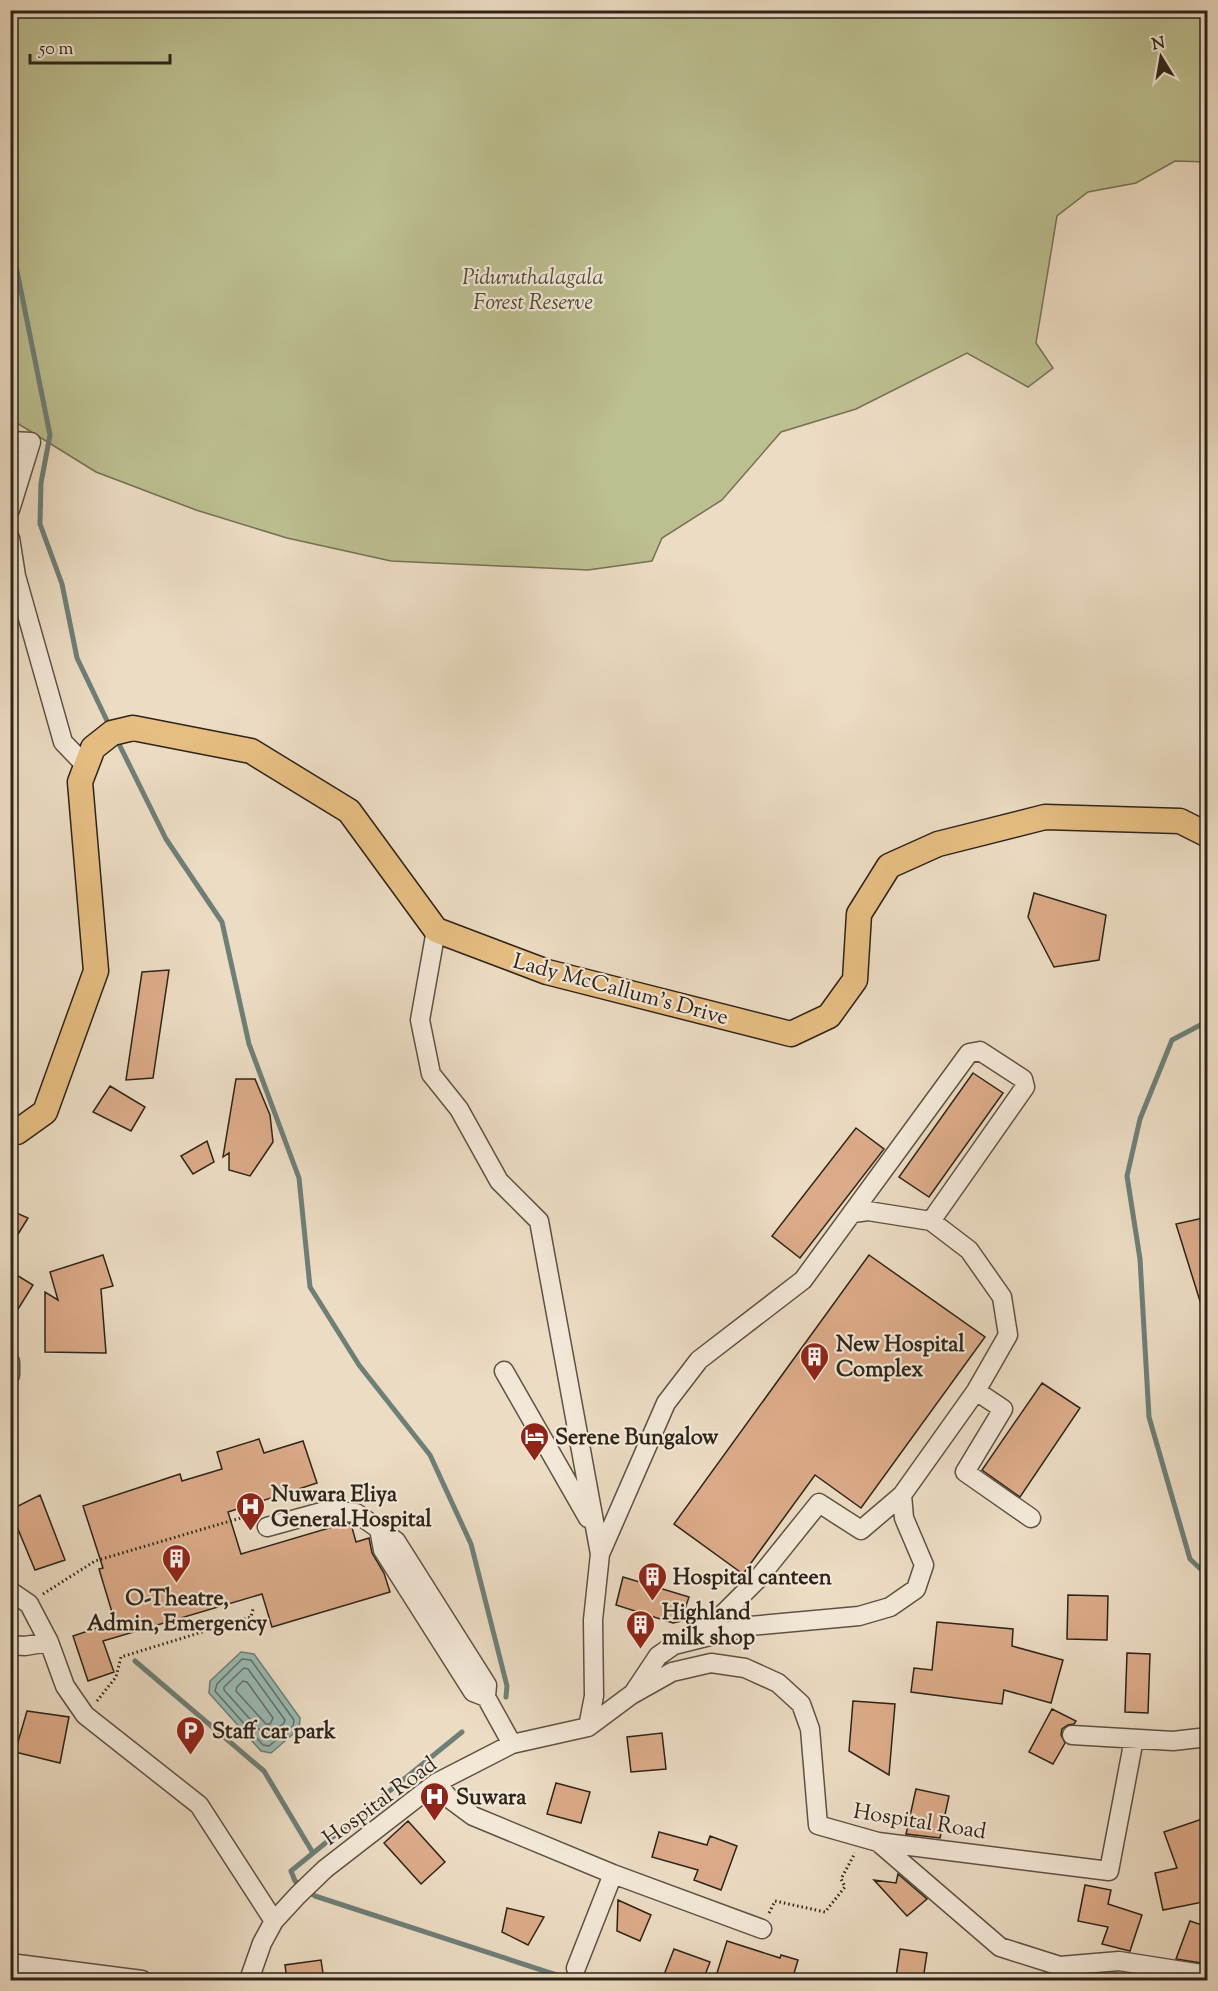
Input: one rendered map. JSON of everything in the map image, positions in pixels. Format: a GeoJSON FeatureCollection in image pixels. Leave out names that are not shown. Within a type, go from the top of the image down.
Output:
{"type":"FeatureCollection","features":[{"type":"Feature","properties":{"kind":"main road"},"geometry":{"type":"LineString","coordinates":[[10,1132],[17,1132],[45,1112],[96,971],[80,782],[90,757],[112,733],[133,728],[251,751],[349,811],[436,930]]}},
{"type":"Feature","properties":{"kind":"main road","name":"Lady McCallum's Drive"},"geometry":{"type":"LineString","coordinates":[[436,930],[548,972],[791,1034],[828,1017],[855,980],[859,914],[889,866],[939,844],[1045,817],[1180,821],[1208,835]]}},
{"type":"Feature","properties":{"kind":"street"},"geometry":{"type":"LineString","coordinates":[[10,441],[31,442],[10,510]]}},
{"type":"Feature","properties":{"kind":"street"},"geometry":{"type":"LineString","coordinates":[[10,538],[16,576],[63,742],[90,757]]}},
{"type":"Feature","properties":{"kind":"street"},"geometry":{"type":"LineString","coordinates":[[436,930],[420,1020],[431,1074],[459,1108],[499,1181],[539,1221],[600,1554]]}},
{"type":"Feature","properties":{"kind":"street"},"geometry":{"type":"LineString","coordinates":[[588,1726],[594,1696],[593,1620],[600,1554],[666,1403],[699,1360],[803,1280],[969,1053],[980,1051],[1023,1079],[1025,1088],[931,1221]]}},
{"type":"Feature","properties":{"kind":"street"},"geometry":{"type":"LineString","coordinates":[[631,1695],[658,1656],[718,1619],[758,1580],[819,1503],[861,1530],[902,1495],[976,1391],[1008,1335],[1002,1297],[969,1250],[931,1221],[868,1211],[853,1213]]}},
{"type":"Feature","properties":{"kind":"street"},"geometry":{"type":"LineString","coordinates":[[10,1362],[10,1376]]}},
{"type":"Feature","properties":{"kind":"street"},"geometry":{"type":"LineString","coordinates":[[504,1371],[595,1530]]}},
{"type":"Feature","properties":{"kind":"street"},"geometry":{"type":"LineString","coordinates":[[976,1391],[1003,1409],[965,1472],[1031,1518]]}},
{"type":"Feature","properties":{"kind":"street"},"geometry":{"type":"LineString","coordinates":[[674,1645],[750,1626],[860,1616],[890,1607],[916,1589],[924,1565],[904,1518],[902,1495]]}},
{"type":"Feature","properties":{"kind":"street"},"geometry":{"type":"LineString","coordinates":[[267,1527],[329,1510],[356,1513],[379,1529],[383,1550],[473,1692],[486,1697],[513,1744]]}},
{"type":"Feature","properties":{"kind":"street"},"geometry":{"type":"LineString","coordinates":[[10,1591],[29,1604],[49,1642],[65,1686],[85,1715],[199,1805],[274,1922]]}},
{"type":"Feature","properties":{"kind":"street"},"geometry":{"type":"LineString","coordinates":[[10,1646],[49,1642]]}},
{"type":"Feature","properties":{"kind":"street","name":"Hospital Road"},"geometry":{"type":"LineString","coordinates":[[249,1980],[262,1943],[274,1922],[298,1895],[325,1869],[436,1783],[513,1744],[588,1726],[631,1695],[672,1672],[711,1663],[745,1668],[778,1683],[801,1704],[810,1729],[818,1825],[870,1840],[1109,1871],[1134,1738]]}},
{"type":"Feature","properties":{"kind":"street"},"geometry":{"type":"LineString","coordinates":[[1072,1735],[1173,1741],[1208,1737]]}},
{"type":"Feature","properties":{"kind":"street"},"geometry":{"type":"LineString","coordinates":[[436,1783],[450,1799],[473,1816],[613,1874],[762,1929]]}},
{"type":"Feature","properties":{"kind":"street"},"geometry":{"type":"LineString","coordinates":[[870,1840],[1000,1947],[1059,1973],[1119,1961],[1208,1975]]}},
{"type":"Feature","properties":{"kind":"street"},"geometry":{"type":"LineString","coordinates":[[576,1968],[613,1874]]}},
{"type":"Feature","properties":{"kind":"street"},"geometry":{"type":"LineString","coordinates":[[10,1963],[142,1980]]}},
{"type":"Feature","properties":{"kind":"path"},"geometry":{"type":"LineString","coordinates":[[29,1604],[95,1561],[263,1511],[267,1527]]}},
{"type":"Feature","properties":{"kind":"path"},"geometry":{"type":"LineString","coordinates":[[85,1715],[116,1677],[121,1656],[251,1617],[254,1609]]}},
{"type":"Feature","properties":{"kind":"path"},"geometry":{"type":"LineString","coordinates":[[762,1929],[775,1901],[825,1912],[844,1887],[842,1880],[870,1840]]}},
{"type":"Feature","properties":{"kind":"green space","name":"Piduruthalagala Forest Reserve"},"geometry":{"type":"Polygon","coordinates":[[[10,11],[1207,11],[1207,162],[1175,161],[1136,183],[1088,192],[1057,216],[1036,343],[1053,368],[1028,387],[967,353],[856,409],[781,432],[722,500],[662,538],[652,561],[588,570],[391,561],[287,538],[196,510],[96,472],[17,423],[11,423],[10,11]]]}},
{"type":"Feature","properties":{"kind":"water"},"geometry":{"type":"Polygon","coordinates":[[[241,1652],[254,1654],[300,1718],[299,1729],[271,1753],[261,1751],[209,1693],[210,1681],[241,1652]]]}},
{"type":"Feature","properties":{"kind":"building"},"geometry":{"type":"Polygon","coordinates":[[[1034,893],[1106,915],[1099,960],[1054,967],[1028,917],[1034,893]]]}},
{"type":"Feature","properties":{"kind":"building"},"geometry":{"type":"Polygon","coordinates":[[[169,970],[153,1078],[126,1080],[142,972],[169,970]]]}},
{"type":"Feature","properties":{"kind":"building"},"geometry":{"type":"Polygon","coordinates":[[[973,1073],[1003,1093],[929,1197],[899,1177],[973,1073]]]}},
{"type":"Feature","properties":{"kind":"building"},"geometry":{"type":"Polygon","coordinates":[[[236,1079],[255,1079],[270,1115],[273,1142],[250,1176],[229,1170],[229,1153],[223,1157],[236,1079]]]}},
{"type":"Feature","properties":{"kind":"building"},"geometry":{"type":"Polygon","coordinates":[[[110,1086],[145,1107],[131,1131],[93,1112],[110,1086]]]}},
{"type":"Feature","properties":{"kind":"building"},"geometry":{"type":"Polygon","coordinates":[[[856,1128],[884,1149],[800,1258],[772,1236],[856,1128]]]}},
{"type":"Feature","properties":{"kind":"building"},"geometry":{"type":"Polygon","coordinates":[[[207,1141],[214,1162],[193,1174],[181,1156],[207,1141]]]}},
{"type":"Feature","properties":{"kind":"building"},"geometry":{"type":"Polygon","coordinates":[[[10,1210],[28,1218],[10,1247],[10,1210]]]}},
{"type":"Feature","properties":{"kind":"building"},"geometry":{"type":"Polygon","coordinates":[[[1208,1217],[1208,1314],[1204,1314],[1176,1224],[1208,1217]]]}},
{"type":"Feature","properties":{"kind":"building"},"geometry":{"type":"Polygon","coordinates":[[[103,1255],[113,1286],[101,1289],[106,1353],[45,1352],[45,1292],[58,1300],[50,1272],[103,1255]]]}},
{"type":"Feature","properties":{"kind":"building","name":"New Hospital Complex"},"geometry":{"type":"Polygon","coordinates":[[[869,1255],[985,1337],[861,1508],[815,1475],[743,1574],[674,1524],[869,1255]]]}},
{"type":"Feature","properties":{"kind":"building"},"geometry":{"type":"Polygon","coordinates":[[[10,1271],[33,1285],[10,1322],[10,1271]]]}},
{"type":"Feature","properties":{"kind":"building"},"geometry":{"type":"Polygon","coordinates":[[[1042,1383],[1080,1408],[1020,1497],[982,1470],[1042,1383]]]}},
{"type":"Feature","properties":{"kind":"building"},"geometry":{"type":"Polygon","coordinates":[[[259,1439],[264,1453],[303,1441],[317,1483],[228,1512],[241,1554],[346,1523],[351,1524],[356,1542],[369,1538],[372,1553],[384,1573],[390,1592],[272,1627],[262,1594],[103,1641],[114,1672],[88,1681],[73,1636],[115,1622],[99,1569],[103,1568],[83,1506],[180,1474],[182,1481],[222,1469],[217,1452],[259,1439]]]}},
{"type":"Feature","properties":{"kind":"building"},"geometry":{"type":"Polygon","coordinates":[[[40,1495],[65,1560],[35,1570],[10,1510],[40,1495]]]}},
{"type":"Feature","properties":{"kind":"building","name":"Hospital canteen"},"geometry":{"type":"Polygon","coordinates":[[[623,1577],[689,1597],[681,1621],[673,1623],[616,1605],[623,1577]]]}},
{"type":"Feature","properties":{"kind":"building"},"geometry":{"type":"Polygon","coordinates":[[[1068,1595],[1108,1596],[1107,1640],[1067,1639],[1068,1595]]]}},
{"type":"Feature","properties":{"kind":"building"},"geometry":{"type":"Polygon","coordinates":[[[937,1622],[1013,1629],[1012,1646],[1063,1660],[1051,1703],[1004,1690],[1002,1704],[911,1692],[914,1668],[932,1670],[937,1622]]]}},
{"type":"Feature","properties":{"kind":"building"},"geometry":{"type":"Polygon","coordinates":[[[1127,1653],[1150,1654],[1148,1713],[1125,1712],[1127,1653]]]}},
{"type":"Feature","properties":{"kind":"building"},"geometry":{"type":"Polygon","coordinates":[[[853,1701],[895,1704],[889,1775],[849,1751],[853,1701]]]}},
{"type":"Feature","properties":{"kind":"building"},"geometry":{"type":"Polygon","coordinates":[[[1052,1709],[1076,1721],[1062,1729],[1061,1735],[1065,1743],[1053,1764],[1029,1752],[1052,1709]]]}},
{"type":"Feature","properties":{"kind":"building"},"geometry":{"type":"Polygon","coordinates":[[[27,1711],[69,1717],[60,1763],[15,1752],[27,1711]]]}},
{"type":"Feature","properties":{"kind":"building"},"geometry":{"type":"Polygon","coordinates":[[[662,1733],[666,1769],[631,1772],[627,1737],[662,1733]]]}},
{"type":"Feature","properties":{"kind":"building"},"geometry":{"type":"Polygon","coordinates":[[[556,1783],[590,1792],[581,1823],[547,1814],[556,1783]]]}},
{"type":"Feature","properties":{"kind":"building"},"geometry":{"type":"Polygon","coordinates":[[[916,1789],[949,1796],[940,1838],[906,1834],[916,1789]]]}},
{"type":"Feature","properties":{"kind":"building"},"geometry":{"type":"Polygon","coordinates":[[[1208,1817],[1208,1901],[1163,1910],[1155,1873],[1177,1868],[1164,1832],[1208,1817]]]}},
{"type":"Feature","properties":{"kind":"building"},"geometry":{"type":"Polygon","coordinates":[[[408,1821],[445,1862],[421,1884],[384,1843],[408,1821]]]}},
{"type":"Feature","properties":{"kind":"building"},"geometry":{"type":"Polygon","coordinates":[[[659,1832],[707,1845],[710,1836],[737,1846],[721,1890],[694,1880],[698,1870],[652,1857],[659,1832]]]}},
{"type":"Feature","properties":{"kind":"building"},"geometry":{"type":"Polygon","coordinates":[[[898,1874],[927,1899],[907,1916],[874,1880],[896,1883],[898,1874]]]}},
{"type":"Feature","properties":{"kind":"building"},"geometry":{"type":"Polygon","coordinates":[[[1085,1885],[1111,1890],[1108,1904],[1142,1915],[1130,1951],[1102,1944],[1108,1927],[1078,1921],[1085,1885]]]}},
{"type":"Feature","properties":{"kind":"building"},"geometry":{"type":"Polygon","coordinates":[[[618,1900],[651,1915],[640,1941],[617,1931],[618,1900]]]}},
{"type":"Feature","properties":{"kind":"building"},"geometry":{"type":"Polygon","coordinates":[[[507,1908],[544,1917],[528,1945],[502,1932],[507,1908]]]}},
{"type":"Feature","properties":{"kind":"building"},"geometry":{"type":"Polygon","coordinates":[[[1190,1921],[1208,1927],[1208,1964],[1176,1959],[1190,1921]]]}},
{"type":"Feature","properties":{"kind":"building"},"geometry":{"type":"Polygon","coordinates":[[[727,1941],[780,1958],[781,1955],[798,1960],[792,1980],[740,1980],[717,1973],[727,1941]]]}},
{"type":"Feature","properties":{"kind":"building"},"geometry":{"type":"Polygon","coordinates":[[[674,1949],[710,1962],[703,1980],[662,1980],[674,1949]]]}},
{"type":"Feature","properties":{"kind":"building"},"geometry":{"type":"Polygon","coordinates":[[[900,1949],[927,1953],[923,1980],[896,1977],[900,1949]]]}},
{"type":"Feature","properties":{"kind":"building"},"geometry":{"type":"Polygon","coordinates":[[[321,1960],[324,1980],[287,1980],[285,1965],[321,1960]]]}},
{"type":"Feature","properties":{"kind":"waterway"},"geometry":{"type":"LineString","coordinates":[[10,224],[12,246],[50,435],[41,483],[40,524],[62,584],[77,658],[110,727]]}},
{"type":"Feature","properties":{"kind":"waterway"},"geometry":{"type":"LineString","coordinates":[[116,738],[166,839],[222,922],[249,1044],[299,1178],[310,1287],[359,1365],[430,1455],[471,1544],[507,1686],[506,1697]]}},
{"type":"Feature","properties":{"kind":"waterway"},"geometry":{"type":"LineString","coordinates":[[1208,1021],[1172,1040],[1140,1119],[1127,1176],[1140,1259],[1149,1417],[1190,1559],[1208,1576]]}},
{"type":"Feature","properties":{"kind":"waterway"},"geometry":{"type":"LineString","coordinates":[[135,1661],[264,1771],[313,1853]]}},
{"type":"Feature","properties":{"kind":"waterway"},"geometry":{"type":"LineString","coordinates":[[301,1886],[295,1881],[291,1871],[462,1732]]}},
{"type":"Feature","properties":{"kind":"waterway"},"geometry":{"type":"LineString","coordinates":[[308,1891],[315,1896],[572,1980]]}},
{"type":"Feature","properties":{"kind":"place","name":"New Hospital Complex"},"geometry":{"type":"Point","coordinates":[815,1382]}},
{"type":"Feature","properties":{"kind":"place","name":"Serene Bungalow"},"geometry":{"type":"Point","coordinates":[534,1462]}},
{"type":"Feature","properties":{"kind":"place","name":"Nuwara Eliya General Hospital"},"geometry":{"type":"Point","coordinates":[250,1532]}},
{"type":"Feature","properties":{"kind":"place","name":"O-Theatre, Admin, Emergency"},"geometry":{"type":"Point","coordinates":[177,1584]}},
{"type":"Feature","properties":{"kind":"place","name":"Hospital canteen"},"geometry":{"type":"Point","coordinates":[652,1602]}},
{"type":"Feature","properties":{"kind":"place","name":"Highland milk shop"},"geometry":{"type":"Point","coordinates":[641,1650]}},
{"type":"Feature","properties":{"kind":"place","name":"Staff car park"},"geometry":{"type":"Point","coordinates":[191,1756]}},
{"type":"Feature","properties":{"kind":"place","name":"Suwara"},"geometry":{"type":"Point","coordinates":[435,1822]}}]}
